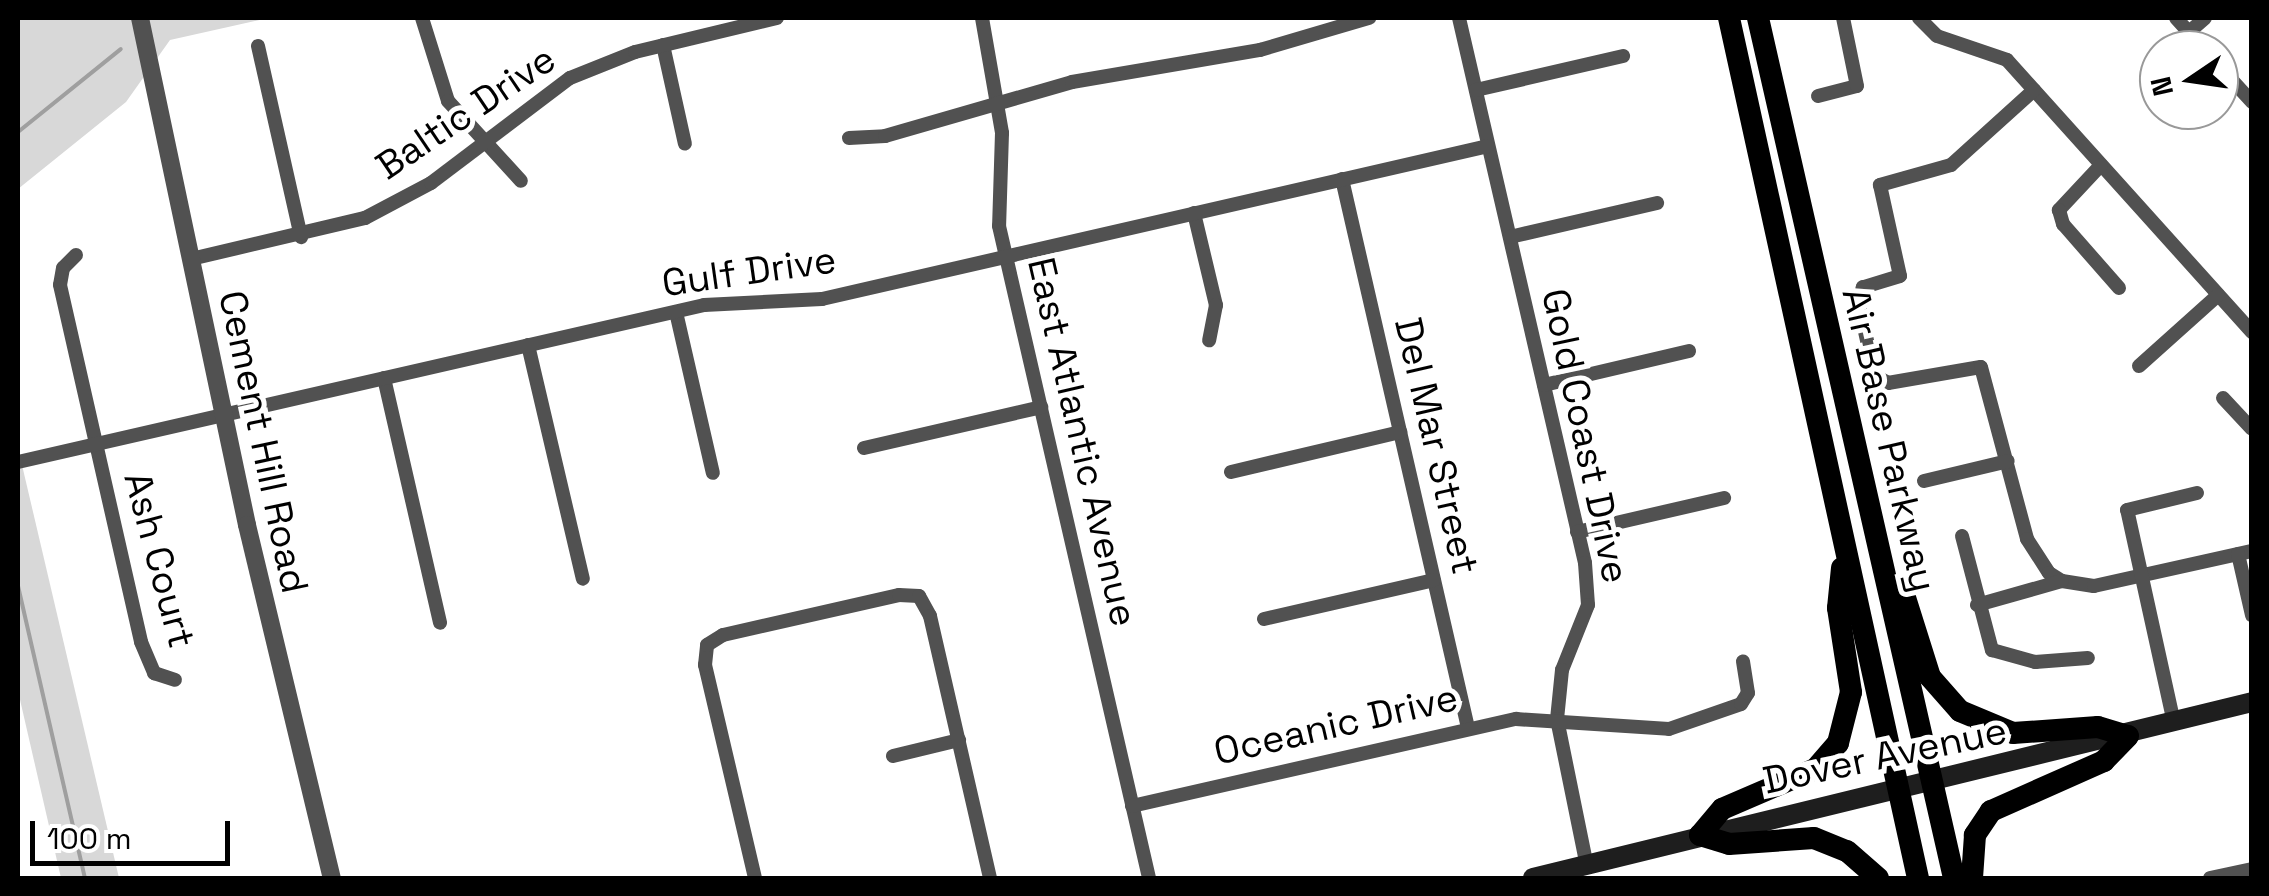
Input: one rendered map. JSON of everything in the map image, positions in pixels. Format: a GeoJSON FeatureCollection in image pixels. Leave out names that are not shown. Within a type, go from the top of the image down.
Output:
{"type":"FeatureCollection","features":[{"type":"Feature","properties":{"kind":"main road","name":"Air Base Parkway"},"geometry":{"type":"LineString","coordinates":[[1728,18],[1918,878]]}},
{"type":"Feature","properties":{"kind":"main road","name":"Air Base Parkway"},"geometry":{"type":"LineString","coordinates":[[1758,18],[1954,878]]}},
{"type":"Feature","properties":{"kind":"main road"},"geometry":{"type":"LineString","coordinates":[[1866,502],[1900,582],[1923,661],[1960,711],[2014,734],[2098,727],[2128,736],[2104,761],[1991,811],[1975,836],[1972,878]]}},
{"type":"Feature","properties":{"kind":"main road"},"geometry":{"type":"LineString","coordinates":[[1844,542],[1838,608],[1851,692],[1838,742],[1815,768],[1722,809],[1700,835],[1729,844],[1814,838],[1848,852],[1878,878]]}},
{"type":"Feature","properties":{"kind":"main road","name":"Dover Avenue"},"geometry":{"type":"LineString","coordinates":[[1532,878],[2128,736],[2252,702]]}},
{"type":"Feature","properties":{"kind":"street","name":"Cement Hill Road"},"geometry":{"type":"LineString","coordinates":[[140,18],[222,414],[332,878]]}},
{"type":"Feature","properties":{"kind":"street"},"geometry":{"type":"LineString","coordinates":[[422,18],[448,101],[521,180]]}},
{"type":"Feature","properties":{"kind":"street","name":"Baltic Drive"},"geometry":{"type":"LineString","coordinates":[[191,260],[301,237],[399,202],[570,78],[663,45],[778,18]]}},
{"type":"Feature","properties":{"kind":"street","name":"East Atlantic Avenue"},"geometry":{"type":"LineString","coordinates":[[982,18],[998,104],[1002,154],[996,205],[1149,878]]}},
{"type":"Feature","properties":{"kind":"street"},"geometry":{"type":"LineString","coordinates":[[849,138],[885,136],[1102,76],[1260,50],[1370,18]]}},
{"type":"Feature","properties":{"kind":"street","name":"Gold Coast Drive"},"geometry":{"type":"LineString","coordinates":[[1459,18],[1578,532],[1588,606],[1562,670],[1557,719],[1587,866]]}},
{"type":"Feature","properties":{"kind":"street"},"geometry":{"type":"LineString","coordinates":[[1818,96],[1858,86],[1842,18]]}},
{"type":"Feature","properties":{"kind":"street"},"geometry":{"type":"LineString","coordinates":[[1919,18],[1937,36],[2007,60],[2252,332]]}},
{"type":"Feature","properties":{"kind":"street"},"geometry":{"type":"LineString","coordinates":[[663,45],[685,144]]}},
{"type":"Feature","properties":{"kind":"street"},"geometry":{"type":"LineString","coordinates":[[258,46],[301,237]]}},
{"type":"Feature","properties":{"kind":"street"},"geometry":{"type":"LineString","coordinates":[[1476,90],[1623,56]]}},
{"type":"Feature","properties":{"kind":"street"},"geometry":{"type":"LineString","coordinates":[[2034,90],[1951,165],[1880,185],[1900,276],[1863,286],[1858,305],[1875,376],[1888,383],[1982,368],[2027,539],[2049,573],[2062,580],[2094,586],[2245,553],[2252,615]]}},
{"type":"Feature","properties":{"kind":"street","name":"Gulf Drive"},"geometry":{"type":"LineString","coordinates":[[18,462],[725,302],[793,305],[1488,146]]}},
{"type":"Feature","properties":{"kind":"street"},"geometry":{"type":"LineString","coordinates":[[2101,164],[2059,210],[2063,224],[2119,288]]}},
{"type":"Feature","properties":{"kind":"street","name":"Del Mar Street"},"geometry":{"type":"LineString","coordinates":[[1342,179],[1468,728]]}},
{"type":"Feature","properties":{"kind":"street"},"geometry":{"type":"LineString","coordinates":[[1510,237],[1657,203]]}},
{"type":"Feature","properties":{"kind":"street"},"geometry":{"type":"LineString","coordinates":[[1194,213],[1216,305],[1210,340]]}},
{"type":"Feature","properties":{"kind":"street","name":"Ash Court"},"geometry":{"type":"LineString","coordinates":[[76,255],[63,268],[60,285],[141,642],[154,673],[176,680]]}},
{"type":"Feature","properties":{"kind":"street"},"geometry":{"type":"LineString","coordinates":[[2139,366],[2218,295]]}},
{"type":"Feature","properties":{"kind":"street"},"geometry":{"type":"LineString","coordinates":[[676,312],[713,473]]}},
{"type":"Feature","properties":{"kind":"street"},"geometry":{"type":"LineString","coordinates":[[528,345],[582,579]]}},
{"type":"Feature","properties":{"kind":"street"},"geometry":{"type":"LineString","coordinates":[[1544,385],[1690,351]]}},
{"type":"Feature","properties":{"kind":"street"},"geometry":{"type":"LineString","coordinates":[[384,378],[440,623]]}},
{"type":"Feature","properties":{"kind":"street"},"geometry":{"type":"LineString","coordinates":[[2224,398],[2252,429]]}},
{"type":"Feature","properties":{"kind":"street"},"geometry":{"type":"LineString","coordinates":[[864,448],[1041,407]]}},
{"type":"Feature","properties":{"kind":"street"},"geometry":{"type":"LineString","coordinates":[[1231,472],[1400,432]]}},
{"type":"Feature","properties":{"kind":"street"},"geometry":{"type":"LineString","coordinates":[[1924,481],[2008,461]]}},
{"type":"Feature","properties":{"kind":"street"},"geometry":{"type":"LineString","coordinates":[[2174,723],[2126,510],[2197,493]]}},
{"type":"Feature","properties":{"kind":"street"},"geometry":{"type":"LineString","coordinates":[[1578,532],[1724,498]]}},
{"type":"Feature","properties":{"kind":"street"},"geometry":{"type":"LineString","coordinates":[[1962,536],[1983,634],[2004,657],[2088,658]]}},
{"type":"Feature","properties":{"kind":"street"},"geometry":{"type":"LineString","coordinates":[[1264,619],[1434,580]]}},
{"type":"Feature","properties":{"kind":"street"},"geometry":{"type":"LineString","coordinates":[[1978,605],[2062,580]]}},
{"type":"Feature","properties":{"kind":"street"},"geometry":{"type":"LineString","coordinates":[[754,878],[705,664],[707,645],[723,635],[919,596],[930,616],[990,878]]}},
{"type":"Feature","properties":{"kind":"street","name":"Oceanic Drive"},"geometry":{"type":"LineString","coordinates":[[1132,806],[1468,728],[1557,719],[1647,730],[1694,724],[1740,704],[1748,693],[1743,661]]}},
{"type":"Feature","properties":{"kind":"street"},"geometry":{"type":"LineString","coordinates":[[893,756],[959,740]]}},
{"type":"Feature","properties":{"kind":"street"},"geometry":{"type":"LineString","coordinates":[[2216,878],[2252,869]]}},
{"type":"Feature","properties":{"kind":"shaded area"},"geometry":{"type":"Polygon","coordinates":[[[18,18],[268,18],[170,40],[126,102],[18,189],[18,18]]]}},
{"type":"Feature","properties":{"kind":"shaded area"},"geometry":{"type":"Polygon","coordinates":[[[18,448],[119,878],[61,878],[18,691],[18,448]]]}},
{"type":"Feature","properties":{"kind":"waterway"},"geometry":{"type":"LineString","coordinates":[[18,132],[121,49]]}},
{"type":"Feature","properties":{"kind":"waterway"},"geometry":{"type":"LineString","coordinates":[[18,586],[85,878]]}}]}
